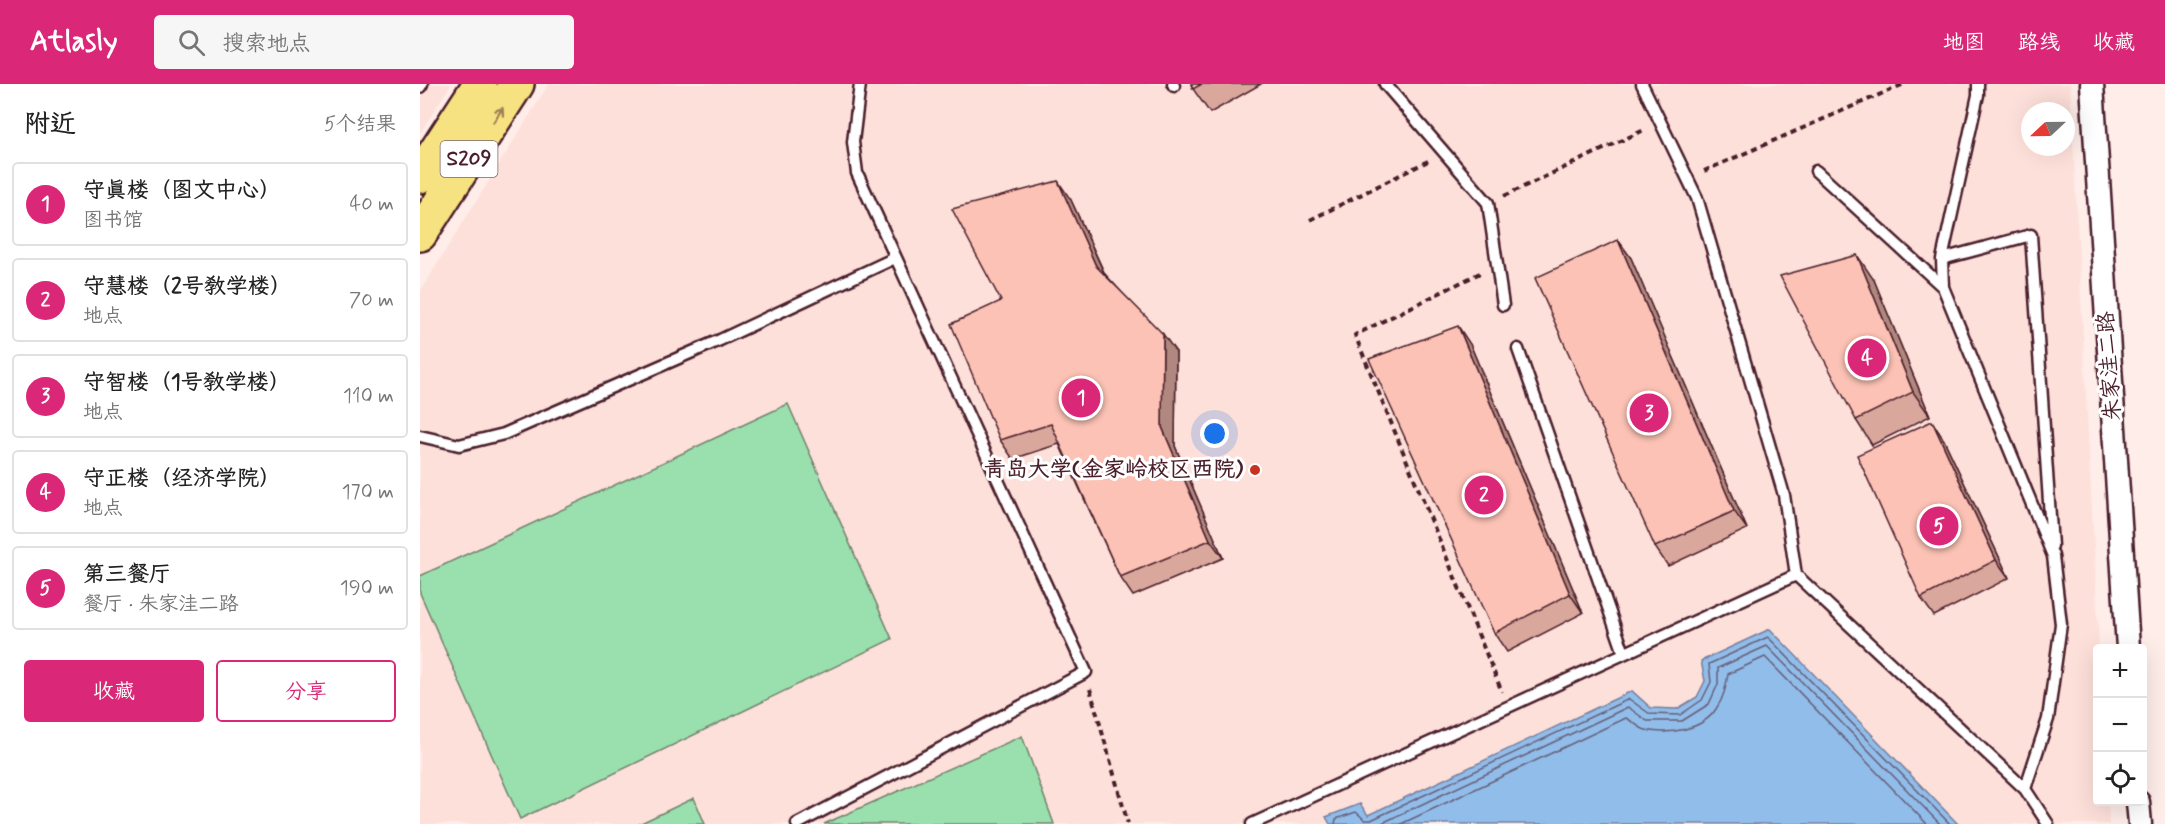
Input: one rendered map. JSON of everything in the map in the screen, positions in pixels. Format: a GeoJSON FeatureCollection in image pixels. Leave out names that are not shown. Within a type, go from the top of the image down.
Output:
{"type":"FeatureCollection","features":[{"type":"Feature","properties":{"kind":"main road","name":"S209"},"geometry":{"type":"LineString","coordinates":[[420,176],[480,84]]}},
{"type":"Feature","properties":{"kind":"main road","name":"S209"},"geometry":{"type":"LineString","coordinates":[[420,234],[518,84]]}},
{"type":"Feature","properties":{"kind":"street","name":"朱家洼二路"},"geometry":{"type":"LineString","coordinates":[[2092,84],[2128,644]]}},
{"type":"Feature","properties":{"kind":"street"},"geometry":{"type":"LineString","coordinates":[[2138,806],[2140,824]]}},
{"type":"Feature","properties":{"kind":"lane"},"geometry":{"type":"LineString","coordinates":[[797,824],[1086,672],[857,172],[853,142],[860,84]]}},
{"type":"Feature","properties":{"kind":"lane"},"geometry":{"type":"LineString","coordinates":[[1384,84],[1488,203],[1503,305]]}},
{"type":"Feature","properties":{"kind":"lane"},"geometry":{"type":"LineString","coordinates":[[1642,84],[1698,198],[1784,495],[1796,574],[2025,789],[2048,824]]}},
{"type":"Feature","properties":{"kind":"lane"},"geometry":{"type":"LineString","coordinates":[[1978,84],[1978,95],[1942,259],[1943,286],[2053,556]]}},
{"type":"Feature","properties":{"kind":"lane"},"geometry":{"type":"LineString","coordinates":[[1816,171],[1943,286]]}},
{"type":"Feature","properties":{"kind":"lane"},"geometry":{"type":"LineString","coordinates":[[1942,259],[2031,235],[2053,556],[2061,624],[2048,719],[2025,789]]}},
{"type":"Feature","properties":{"kind":"lane"},"geometry":{"type":"LineString","coordinates":[[420,436],[459,445],[504,434],[720,340],[895,258]]}},
{"type":"Feature","properties":{"kind":"lane"},"geometry":{"type":"LineString","coordinates":[[1518,349],[1624,653]]}},
{"type":"Feature","properties":{"kind":"lane"},"geometry":{"type":"LineString","coordinates":[[1252,824],[1796,574]]}},
{"type":"Feature","properties":{"kind":"path"},"geometry":{"type":"LineString","coordinates":[[1688,178],[1904,84]]}},
{"type":"Feature","properties":{"kind":"path"},"geometry":{"type":"LineString","coordinates":[[1488,203],[1660,122]]}},
{"type":"Feature","properties":{"kind":"path"},"geometry":{"type":"LineString","coordinates":[[1310,220],[1444,153]]}},
{"type":"Feature","properties":{"kind":"path"},"geometry":{"type":"LineString","coordinates":[[1497,265],[1355,335],[1508,707]]}},
{"type":"Feature","properties":{"kind":"path"},"geometry":{"type":"LineString","coordinates":[[1086,672],[1128,824]]}},
{"type":"Feature","properties":{"kind":"shaded area"},"geometry":{"type":"Polygon","coordinates":[[[420,84],[451,84],[420,133],[420,84]]]}},
{"type":"Feature","properties":{"kind":"shaded area","name":"青岛大学(金家岭校区西院)"},"geometry":{"type":"Polygon","coordinates":[[[549,84],[2070,84],[2071,102],[2021,102],[2021,156],[2074,156],[2099,644],[2093,644],[2093,806],[2108,806],[2109,824],[420,824],[420,292],[549,84]]]}},
{"type":"Feature","properties":{"kind":"green space"},"geometry":{"type":"Polygon","coordinates":[[[788,404],[892,639],[520,819],[420,593],[420,576],[788,404]]]}},
{"type":"Feature","properties":{"kind":"green space"},"geometry":{"type":"Polygon","coordinates":[[[1022,736],[1054,824],[824,824],[1022,736]]]}},
{"type":"Feature","properties":{"kind":"green space"},"geometry":{"type":"Polygon","coordinates":[[[694,798],[705,824],[639,824],[694,798]]]}},
{"type":"Feature","properties":{"kind":"water"},"geometry":{"type":"Polygon","coordinates":[[[1770,629],[1958,824],[1330,824],[1326,817],[1360,804],[1368,815],[1632,691],[1651,708],[1677,709],[1697,697],[1705,681],[1701,661],[1770,629]]]}},
{"type":"Feature","properties":{"kind":"building"},"geometry":{"type":"Polygon","coordinates":[[[1191,84],[1202,84],[1193,89],[1191,84]]]}},
{"type":"Feature","properties":{"kind":"building"},"geometry":{"type":"Polygon","coordinates":[[[1058,181],[1096,266],[1163,334],[1162,427],[1210,540],[1120,577],[1051,424],[1000,440],[951,324],[1001,301],[952,209],[1058,181]]]}},
{"type":"Feature","properties":{"kind":"building"},"geometry":{"type":"Polygon","coordinates":[[[1618,240],[1734,511],[1655,547],[1535,278],[1618,240]]]}},
{"type":"Feature","properties":{"kind":"building"},"geometry":{"type":"Polygon","coordinates":[[[1857,255],[1913,392],[1856,420],[1780,276],[1857,255]]]}},
{"type":"Feature","properties":{"kind":"building"},"geometry":{"type":"Polygon","coordinates":[[[1458,326],[1570,594],[1494,633],[1369,359],[1458,326]]]}},
{"type":"Feature","properties":{"kind":"building"},"geometry":{"type":"Polygon","coordinates":[[[1932,421],[1996,560],[1921,598],[1857,455],[1932,421]]]}},
{"type":"Feature","properties":{"kind":"place","name":"守正楼（经济学院）"},"geometry":{"type":"Point","coordinates":[1867,358]}},
{"type":"Feature","properties":{"kind":"place","name":"守真楼（图文中心）"},"geometry":{"type":"Point","coordinates":[1081,398]}},
{"type":"Feature","properties":{"kind":"place","name":"守智楼（1号教学楼）"},"geometry":{"type":"Point","coordinates":[1649,413]}},
{"type":"Feature","properties":{"kind":"place","name":"青岛大学(金家岭校区西院)"},"geometry":{"type":"Point","coordinates":[1255,470]}},
{"type":"Feature","properties":{"kind":"place","name":"守慧楼（2号教学楼）"},"geometry":{"type":"Point","coordinates":[1484,495]}},
{"type":"Feature","properties":{"kind":"place","name":"第三餐厅"},"geometry":{"type":"Point","coordinates":[1939,526]}}]}
